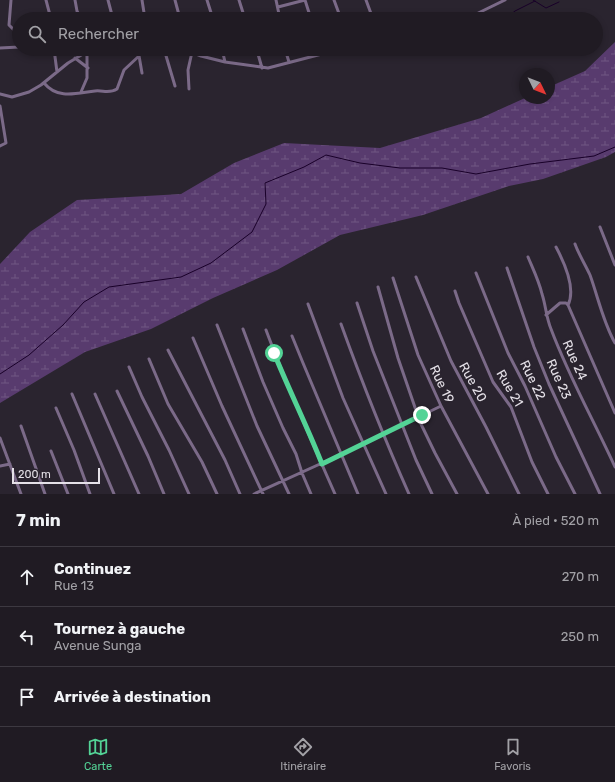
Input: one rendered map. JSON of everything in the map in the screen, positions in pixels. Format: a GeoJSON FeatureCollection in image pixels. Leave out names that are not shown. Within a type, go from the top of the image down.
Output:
{"type":"FeatureCollection","features":[{"type":"Feature","properties":{"kind":"street"},"geometry":{"type":"LineString","coordinates":[[11,0],[9,25],[12,28]]}},
{"type":"Feature","properties":{"kind":"street"},"geometry":{"type":"LineString","coordinates":[[46,0],[49,12]]}},
{"type":"Feature","properties":{"kind":"street"},"geometry":{"type":"LineString","coordinates":[[75,0],[78,12]]}},
{"type":"Feature","properties":{"kind":"street"},"geometry":{"type":"LineString","coordinates":[[108,0],[111,12]]}},
{"type":"Feature","properties":{"kind":"street"},"geometry":{"type":"LineString","coordinates":[[142,0],[144,12]]}},
{"type":"Feature","properties":{"kind":"street"},"geometry":{"type":"LineString","coordinates":[[175,0],[178,12]]}},
{"type":"Feature","properties":{"kind":"street"},"geometry":{"type":"LineString","coordinates":[[207,0],[211,12]]}},
{"type":"Feature","properties":{"kind":"street"},"geometry":{"type":"LineString","coordinates":[[239,0],[243,12]]}},
{"type":"Feature","properties":{"kind":"street"},"geometry":{"type":"LineString","coordinates":[[276,0],[279,12]]}},
{"type":"Feature","properties":{"kind":"street"},"geometry":{"type":"LineString","coordinates":[[278,7],[305,0],[309,12]]}},
{"type":"Feature","properties":{"kind":"street"},"geometry":{"type":"LineString","coordinates":[[334,0],[338,12]]}},
{"type":"Feature","properties":{"kind":"street"},"geometry":{"type":"LineString","coordinates":[[366,0],[370,12]]}},
{"type":"Feature","properties":{"kind":"street"},"geometry":{"type":"LineString","coordinates":[[480,12],[505,0]]}},
{"type":"Feature","properties":{"kind":"street"},"geometry":{"type":"LineString","coordinates":[[0,48],[12,47]]}},
{"type":"Feature","properties":{"kind":"street"},"geometry":{"type":"LineString","coordinates":[[55,56],[57,72]]}},
{"type":"Feature","properties":{"kind":"street"},"geometry":{"type":"LineString","coordinates":[[0,94],[15,97],[29,92],[44,83],[48,78],[75,58],[80,56]]}},
{"type":"Feature","properties":{"kind":"street"},"geometry":{"type":"LineString","coordinates":[[81,92],[87,78],[88,68],[86,56]]}},
{"type":"Feature","properties":{"kind":"street"},"geometry":{"type":"LineString","coordinates":[[139,56],[142,73]]}},
{"type":"Feature","properties":{"kind":"street"},"geometry":{"type":"LineString","coordinates":[[44,83],[55,92],[65,95],[81,92],[113,91],[118,86],[124,70],[139,56]]}},
{"type":"Feature","properties":{"kind":"street"},"geometry":{"type":"LineString","coordinates":[[166,56],[175,86]]}},
{"type":"Feature","properties":{"kind":"street"},"geometry":{"type":"LineString","coordinates":[[189,90],[188,70],[191,56]]}},
{"type":"Feature","properties":{"kind":"street"},"geometry":{"type":"LineString","coordinates":[[205,56],[225,62],[262,68],[273,67],[312,56]]}},
{"type":"Feature","properties":{"kind":"street"},"geometry":{"type":"LineString","coordinates":[[224,56],[225,62]]}},
{"type":"Feature","properties":{"kind":"street"},"geometry":{"type":"LineString","coordinates":[[259,56],[262,68]]}},
{"type":"Feature","properties":{"kind":"street"},"geometry":{"type":"LineString","coordinates":[[287,56],[289,62]]}},
{"type":"Feature","properties":{"kind":"street"},"geometry":{"type":"LineString","coordinates":[[75,58],[88,68]]}},
{"type":"Feature","properties":{"kind":"street"},"geometry":{"type":"LineString","coordinates":[[0,106],[6,144],[0,146]]}},
{"type":"Feature","properties":{"kind":"street"},"geometry":{"type":"LineString","coordinates":[[600,227],[615,264]]}},
{"type":"Feature","properties":{"kind":"street"},"geometry":{"type":"LineString","coordinates":[[575,244],[589,274],[602,312],[615,343]]}},
{"type":"Feature","properties":{"kind":"street"},"geometry":{"type":"LineString","coordinates":[[556,247],[563,261],[571,292],[571,298],[568,305],[615,413]]}},
{"type":"Feature","properties":{"kind":"street"},"geometry":{"type":"LineString","coordinates":[[610,250],[615,247]]}},
{"type":"Feature","properties":{"kind":"street","name":"Rue 24"},"geometry":{"type":"LineString","coordinates":[[528,257],[543,295],[546,315],[570,373],[615,467]]}},
{"type":"Feature","properties":{"kind":"street","name":"Rue 23"},"geometry":{"type":"LineString","coordinates":[[508,268],[534,347],[549,384],[600,494]]}},
{"type":"Feature","properties":{"kind":"street","name":"Rue 22"},"geometry":{"type":"LineString","coordinates":[[476,273],[508,353],[525,386],[556,457],[575,494]]}},
{"type":"Feature","properties":{"kind":"street","name":"Rue 20"},"geometry":{"type":"LineString","coordinates":[[416,277],[450,361],[483,422],[519,494]]}},
{"type":"Feature","properties":{"kind":"street","name":"Rue 19"},"geometry":{"type":"LineString","coordinates":[[392,278],[418,355],[441,406],[488,494]]}},
{"type":"Feature","properties":{"kind":"street"},"geometry":{"type":"LineString","coordinates":[[378,287],[400,363],[420,422],[457,494]]}},
{"type":"Feature","properties":{"kind":"street","name":"Rue 21"},"geometry":{"type":"LineString","coordinates":[[455,291],[493,382],[511,407],[532,462],[548,494]]}},
{"type":"Feature","properties":{"kind":"street"},"geometry":{"type":"LineString","coordinates":[[357,303],[364,328],[432,494]]}},
{"type":"Feature","properties":{"kind":"street"},"geometry":{"type":"LineString","coordinates":[[546,315],[560,304],[566,303],[568,305]]}},
{"type":"Feature","properties":{"kind":"street"},"geometry":{"type":"LineString","coordinates":[[308,304],[344,398],[386,494]]}},
{"type":"Feature","properties":{"kind":"street"},"geometry":{"type":"LineString","coordinates":[[341,324],[358,372],[409,494]]}},
{"type":"Feature","properties":{"kind":"street"},"geometry":{"type":"LineString","coordinates":[[216,325],[257,426],[289,494]]}},
{"type":"Feature","properties":{"kind":"street"},"geometry":{"type":"LineString","coordinates":[[242,328],[263,382],[296,454],[311,494]]}},
{"type":"Feature","properties":{"kind":"street"},"geometry":{"type":"LineString","coordinates":[[266,330],[285,381],[301,414],[335,494]]}},
{"type":"Feature","properties":{"kind":"street"},"geometry":{"type":"LineString","coordinates":[[292,336],[358,494]]}},
{"type":"Feature","properties":{"kind":"street"},"geometry":{"type":"LineString","coordinates":[[193,338],[222,406],[262,492]]}},
{"type":"Feature","properties":{"kind":"street"},"geometry":{"type":"LineString","coordinates":[[168,350],[240,494]]}},
{"type":"Feature","properties":{"kind":"street"},"geometry":{"type":"LineString","coordinates":[[149,359],[168,404],[202,462],[217,494]]}},
{"type":"Feature","properties":{"kind":"street"},"geometry":{"type":"LineString","coordinates":[[129,367],[189,494]]}},
{"type":"Feature","properties":{"kind":"street"},"geometry":{"type":"LineString","coordinates":[[117,392],[148,456],[164,494]]}},
{"type":"Feature","properties":{"kind":"street"},"geometry":{"type":"LineString","coordinates":[[72,394],[114,494]]}},
{"type":"Feature","properties":{"kind":"street"},"geometry":{"type":"LineString","coordinates":[[95,394],[139,494]]}},
{"type":"Feature","properties":{"kind":"street"},"geometry":{"type":"LineString","coordinates":[[254,494],[262,492],[322,464],[441,406]]}},
{"type":"Feature","properties":{"kind":"street"},"geometry":{"type":"LineString","coordinates":[[56,408],[74,450],[90,494]]}},
{"type":"Feature","properties":{"kind":"street"},"geometry":{"type":"LineString","coordinates":[[21,426],[45,494]]}},
{"type":"Feature","properties":{"kind":"street"},"geometry":{"type":"LineString","coordinates":[[0,438],[21,494]]}},
{"type":"Feature","properties":{"kind":"street"},"geometry":{"type":"LineString","coordinates":[[51,450],[68,494]]}},
{"type":"Feature","properties":{"kind":"street"},"geometry":{"type":"LineString","coordinates":[[0,466],[10,464]]}},
{"type":"Feature","properties":{"kind":"green space"},"geometry":{"type":"Polygon","coordinates":[[[615,42],[615,152],[606,157],[543,179],[509,186],[423,215],[340,235],[277,270],[213,298],[151,329],[85,352],[0,403],[0,264],[30,232],[77,200],[181,194],[234,163],[284,143],[380,148],[481,118],[519,101],[519,104],[555,104],[555,84],[585,71],[601,56],[603,56],[603,54],[615,42]]]}},
{"type":"Feature","properties":{"kind":"waterway"},"geometry":{"type":"LineString","coordinates":[[533,0],[546,8],[559,2]]}},
{"type":"Feature","properties":{"kind":"waterway"},"geometry":{"type":"LineString","coordinates":[[514,12],[535,1]]}},
{"type":"Feature","properties":{"kind":"waterway"},"geometry":{"type":"LineString","coordinates":[[0,374],[29,355],[63,325],[84,302],[109,287],[181,277],[211,263],[252,232],[266,204],[265,183],[304,167],[326,155],[360,163],[400,168],[442,168],[476,174],[530,164],[594,156],[615,147]]}},
{"type":"Feature","properties":{"kind":"route"},"geometry":{"type":"LineString","coordinates":[[274,353],[322,464],[422,415]]}}]}
